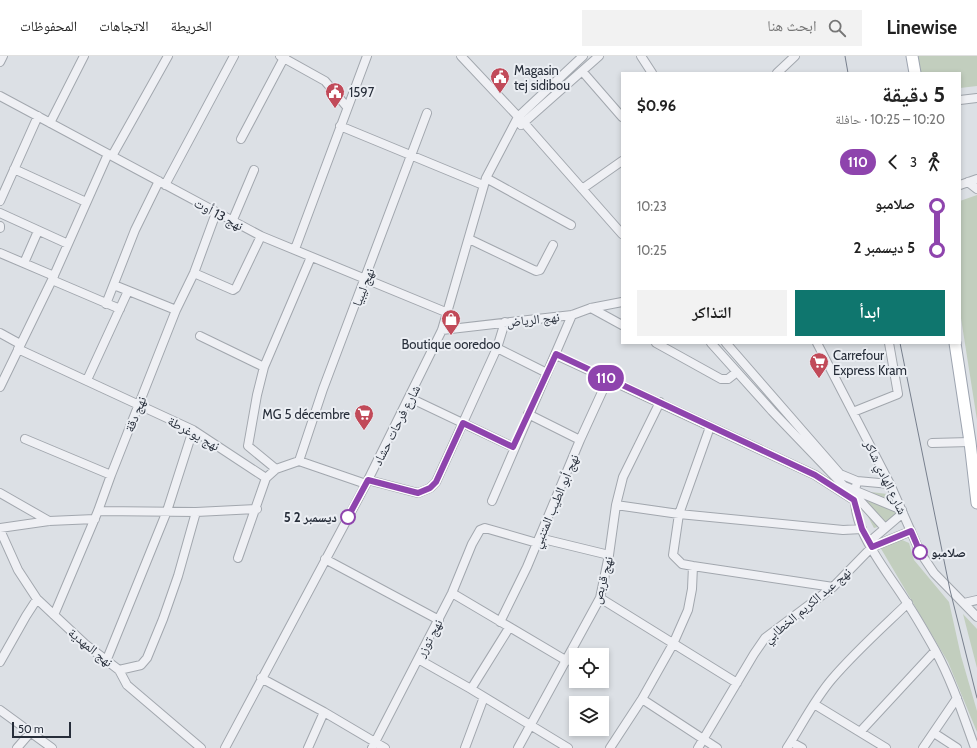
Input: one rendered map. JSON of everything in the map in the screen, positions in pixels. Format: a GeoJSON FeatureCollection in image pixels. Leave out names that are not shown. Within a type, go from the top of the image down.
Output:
{"type":"FeatureCollection","features":[{"type":"Feature","properties":{"kind":"main road"},"geometry":{"type":"LineString","coordinates":[[912,56],[915,72]]}},
{"type":"Feature","properties":{"kind":"main road"},"geometry":{"type":"LineString","coordinates":[[955,344],[970,442],[977,503]]}},
{"type":"Feature","properties":{"kind":"street"},"geometry":{"type":"LineString","coordinates":[[0,62],[3,56]]}},
{"type":"Feature","properties":{"kind":"street"},"geometry":{"type":"LineString","coordinates":[[50,122],[84,56]]}},
{"type":"Feature","properties":{"kind":"street"},"geometry":{"type":"LineString","coordinates":[[0,387],[4,368],[19,347],[53,278],[86,202],[110,155],[168,56]]}},
{"type":"Feature","properties":{"kind":"street"},"geometry":{"type":"LineString","coordinates":[[106,304],[135,230],[234,56]]}},
{"type":"Feature","properties":{"kind":"street"},"geometry":{"type":"LineString","coordinates":[[295,249],[367,56]]}},
{"type":"Feature","properties":{"kind":"street"},"geometry":{"type":"LineString","coordinates":[[461,56],[522,121],[621,233]]}},
{"type":"Feature","properties":{"kind":"street","name":"شارع فرحات حشاد"},"geometry":{"type":"LineString","coordinates":[[522,121],[581,56]]}},
{"type":"Feature","properties":{"kind":"street","name":"شارع فرحات حشاد"},"geometry":{"type":"LineString","coordinates":[[225,748],[261,678],[367,482],[410,398],[442,330],[448,314],[485,182],[512,130],[599,56]]}},
{"type":"Feature","properties":{"kind":"street"},"geometry":{"type":"LineString","coordinates":[[641,56],[651,72]]}},
{"type":"Feature","properties":{"kind":"street"},"geometry":{"type":"LineString","coordinates":[[778,72],[795,56]]}},
{"type":"Feature","properties":{"kind":"street"},"geometry":{"type":"LineString","coordinates":[[241,139],[283,57],[325,81],[347,107]]}},
{"type":"Feature","properties":{"kind":"street"},"geometry":{"type":"LineString","coordinates":[[582,71],[621,116]]}},
{"type":"Feature","properties":{"kind":"street","name":"نهج 13 أوت"},"geometry":{"type":"LineString","coordinates":[[0,96],[232,222],[310,257],[448,314]]}},
{"type":"Feature","properties":{"kind":"street"},"geometry":{"type":"LineString","coordinates":[[961,100],[977,98]]}},
{"type":"Feature","properties":{"kind":"street","name":"نهج ليبيا"},"geometry":{"type":"LineString","coordinates":[[299,461],[323,389],[366,279],[427,113]]}},
{"type":"Feature","properties":{"kind":"street"},"geometry":{"type":"LineString","coordinates":[[0,201],[38,116]]}},
{"type":"Feature","properties":{"kind":"street"},"geometry":{"type":"LineString","coordinates":[[340,126],[485,182],[571,225]]}},
{"type":"Feature","properties":{"kind":"street"},"geometry":{"type":"LineString","coordinates":[[582,189],[621,162]]}},
{"type":"Feature","properties":{"kind":"street"},"geometry":{"type":"LineString","coordinates":[[14,169],[86,202]]}},
{"type":"Feature","properties":{"kind":"street"},"geometry":{"type":"LineString","coordinates":[[232,222],[254,170]]}},
{"type":"Feature","properties":{"kind":"street"},"geometry":{"type":"LineString","coordinates":[[964,181],[977,179]]}},
{"type":"Feature","properties":{"kind":"street"},"geometry":{"type":"LineString","coordinates":[[964,181],[977,189]]}},
{"type":"Feature","properties":{"kind":"street"},"geometry":{"type":"LineString","coordinates":[[0,213],[68,244]]}},
{"type":"Feature","properties":{"kind":"street","name":"نهج دقة"},"geometry":{"type":"LineString","coordinates":[[54,615],[97,515],[111,475],[176,310],[194,273],[216,213]]}},
{"type":"Feature","properties":{"kind":"street"},"geometry":{"type":"LineString","coordinates":[[24,263],[38,231]]}},
{"type":"Feature","properties":{"kind":"street"},"geometry":{"type":"LineString","coordinates":[[194,273],[233,290],[236,288],[261,236]]}},
{"type":"Feature","properties":{"kind":"street"},"geometry":{"type":"LineString","coordinates":[[469,239],[536,271],[540,270],[553,245]]}},
{"type":"Feature","properties":{"kind":"street"},"geometry":{"type":"LineString","coordinates":[[0,253],[24,263],[106,304],[120,309]]}},
{"type":"Feature","properties":{"kind":"street"},"geometry":{"type":"LineString","coordinates":[[245,463],[264,367],[310,257]]}},
{"type":"Feature","properties":{"kind":"street"},"geometry":{"type":"LineString","coordinates":[[114,285],[176,310]]}},
{"type":"Feature","properties":{"kind":"street"},"geometry":{"type":"LineString","coordinates":[[87,380],[128,291]]}},
{"type":"Feature","properties":{"kind":"street","name":"نهج الرياض"},"geometry":{"type":"LineString","coordinates":[[442,330],[572,315],[591,308],[621,302]]}},
{"type":"Feature","properties":{"kind":"street"},"geometry":{"type":"LineString","coordinates":[[591,308],[621,324]]}},
{"type":"Feature","properties":{"kind":"street"},"geometry":{"type":"LineString","coordinates":[[492,501],[513,447],[556,354],[572,315]]}},
{"type":"Feature","properties":{"kind":"street"},"geometry":{"type":"LineString","coordinates":[[238,558],[257,509],[266,478],[276,469],[299,461],[367,482],[418,493],[430,488],[436,482],[497,348],[506,322]]}},
{"type":"Feature","properties":{"kind":"street","name":"نهج يوغرطة"},"geometry":{"type":"LineString","coordinates":[[0,333],[19,347],[139,406],[193,430],[266,478]]}},
{"type":"Feature","properties":{"kind":"street"},"geometry":{"type":"LineString","coordinates":[[200,336],[264,367]]}},
{"type":"Feature","properties":{"kind":"street"},"geometry":{"type":"LineString","coordinates":[[658,344],[721,379],[728,379],[736,372]]}},
{"type":"Feature","properties":{"kind":"street"},"geometry":{"type":"LineString","coordinates":[[712,344],[736,372],[838,476],[857,481],[890,484]]}},
{"type":"Feature","properties":{"kind":"street"},"geometry":{"type":"LineString","coordinates":[[727,344],[838,476],[844,486],[885,528]]}},
{"type":"Feature","properties":{"kind":"street","name":"شارع الهادي شاكر"},"geometry":{"type":"LineString","coordinates":[[818,344],[890,484],[920,552],[934,573],[977,617]]}},
{"type":"Feature","properties":{"kind":"street"},"geometry":{"type":"LineString","coordinates":[[853,412],[898,394],[889,344]]}},
{"type":"Feature","properties":{"kind":"street"},"geometry":{"type":"LineString","coordinates":[[497,348],[547,373]]}},
{"type":"Feature","properties":{"kind":"street"},"geometry":{"type":"LineString","coordinates":[[556,354],[815,475],[854,495],[902,511]]}},
{"type":"Feature","properties":{"kind":"street","name":"نهج أبو الطيب المتنبي"},"geometry":{"type":"LineString","coordinates":[[500,622],[538,541],[580,440],[608,379]]}},
{"type":"Feature","properties":{"kind":"street"},"geometry":{"type":"LineString","coordinates":[[410,398],[513,447]]}},
{"type":"Feature","properties":{"kind":"street","name":"نهج قربص"},"geometry":{"type":"LineString","coordinates":[[518,748],[532,725],[600,598],[609,555],[616,505],[623,477],[660,402]]}},
{"type":"Feature","properties":{"kind":"street"},"geometry":{"type":"LineString","coordinates":[[528,414],[580,440]]}},
{"type":"Feature","properties":{"kind":"street"},"geometry":{"type":"LineString","coordinates":[[710,427],[679,514],[673,555],[682,564],[833,587]]}},
{"type":"Feature","properties":{"kind":"street"},"geometry":{"type":"LineString","coordinates":[[107,659],[166,511],[193,430]]}},
{"type":"Feature","properties":{"kind":"street"},"geometry":{"type":"LineString","coordinates":[[25,439],[111,475]]}},
{"type":"Feature","properties":{"kind":"street"},"geometry":{"type":"LineString","coordinates":[[932,443],[970,442]]}},
{"type":"Feature","properties":{"kind":"street"},"geometry":{"type":"LineString","coordinates":[[248,446],[276,469]]}},
{"type":"Feature","properties":{"kind":"street"},"geometry":{"type":"LineString","coordinates":[[857,481],[854,495],[862,529],[870,545],[908,603],[935,651],[957,698],[975,748]]}},
{"type":"Feature","properties":{"kind":"street"},"geometry":{"type":"LineString","coordinates":[[0,493],[49,522]]}},
{"type":"Feature","properties":{"kind":"street"},"geometry":{"type":"LineString","coordinates":[[616,505],[679,514],[843,530],[862,529]]}},
{"type":"Feature","properties":{"kind":"street"},"geometry":{"type":"LineString","coordinates":[[0,529],[97,515],[166,511],[196,512],[257,509]]}},
{"type":"Feature","properties":{"kind":"street","name":"نهج عبد الكريم الخطابي"},"geometry":{"type":"LineString","coordinates":[[698,748],[765,638],[833,587],[902,511]]}},
{"type":"Feature","properties":{"kind":"street"},"geometry":{"type":"LineString","coordinates":[[120,670],[141,665],[147,658],[178,576],[196,512]]}},
{"type":"Feature","properties":{"kind":"street","name":"نهج توزر"},"geometry":{"type":"LineString","coordinates":[[373,745],[439,620],[472,544],[480,530],[485,528],[538,541]]}},
{"type":"Feature","properties":{"kind":"street","name":"نهج المهدية"},"geometry":{"type":"LineString","coordinates":[[0,529],[18,570],[37,599],[86,644],[120,670],[127,685],[200,748]]}},
{"type":"Feature","properties":{"kind":"street"},"geometry":{"type":"LineString","coordinates":[[870,545],[911,531]]}},
{"type":"Feature","properties":{"kind":"street"},"geometry":{"type":"LineString","coordinates":[[538,541],[609,555]]}},
{"type":"Feature","properties":{"kind":"street"},"geometry":{"type":"LineString","coordinates":[[326,559],[439,620]]}},
{"type":"Feature","properties":{"kind":"street"},"geometry":{"type":"LineString","coordinates":[[610,748],[642,699],[673,644],[688,610],[694,566]]}},
{"type":"Feature","properties":{"kind":"street"},"geometry":{"type":"LineString","coordinates":[[452,593],[566,661]]}},
{"type":"Feature","properties":{"kind":"street"},"geometry":{"type":"LineString","coordinates":[[600,598],[737,683]]}},
{"type":"Feature","properties":{"kind":"street"},"geometry":{"type":"LineString","coordinates":[[0,662],[37,599]]}},
{"type":"Feature","properties":{"kind":"street"},"geometry":{"type":"LineString","coordinates":[[964,603],[977,600]]}},
{"type":"Feature","properties":{"kind":"street"},"geometry":{"type":"LineString","coordinates":[[802,748],[789,745],[814,704],[831,680],[855,654],[908,603]]}},
{"type":"Feature","properties":{"kind":"street"},"geometry":{"type":"LineString","coordinates":[[471,689],[509,628]]}},
{"type":"Feature","properties":{"kind":"street"},"geometry":{"type":"LineString","coordinates":[[860,732],[935,651]]}},
{"type":"Feature","properties":{"kind":"street"},"geometry":{"type":"LineString","coordinates":[[418,660],[484,696],[568,748]]}},
{"type":"Feature","properties":{"kind":"street"},"geometry":{"type":"LineString","coordinates":[[261,678],[324,712],[373,745],[385,748]]}},
{"type":"Feature","properties":{"kind":"street"},"geometry":{"type":"LineString","coordinates":[[465,748],[484,696]]}},
{"type":"Feature","properties":{"kind":"street"},"geometry":{"type":"LineString","coordinates":[[923,748],[957,698]]}},
{"type":"Feature","properties":{"kind":"street"},"geometry":{"type":"LineString","coordinates":[[642,699],[716,748]]}},
{"type":"Feature","properties":{"kind":"street"},"geometry":{"type":"LineString","coordinates":[[814,704],[886,748]]}},
{"type":"Feature","properties":{"kind":"street"},"geometry":{"type":"LineString","coordinates":[[1,712],[52,748]]}},
{"type":"Feature","properties":{"kind":"street"},"geometry":{"type":"LineString","coordinates":[[308,748],[324,712]]}},
{"type":"Feature","properties":{"kind":"street"},"geometry":{"type":"LineString","coordinates":[[17,748],[30,733]]}},
{"type":"Feature","properties":{"kind":"street"},"geometry":{"type":"LineString","coordinates":[[934,733],[957,748]]}},
{"type":"Feature","properties":{"kind":"green space"},"geometry":{"type":"Polygon","coordinates":[[[914,56],[977,56],[977,86],[961,88],[961,72],[916,72],[914,56]]]}},
{"type":"Feature","properties":{"kind":"green space"},"geometry":{"type":"Polygon","coordinates":[[[977,195],[977,420],[961,318],[961,201],[977,195]]]}},
{"type":"Feature","properties":{"kind":"green space"},"geometry":{"type":"Polygon","coordinates":[[[871,492],[887,494],[900,521],[874,528],[864,509],[865,493],[871,492]]]}},
{"type":"Feature","properties":{"kind":"green space"},"geometry":{"type":"Polygon","coordinates":[[[900,539],[909,543],[914,560],[949,602],[961,656],[977,711],[977,732],[948,662],[880,547],[900,539]]]}},
{"type":"Feature","properties":{"kind":"green space"},"geometry":{"type":"Polygon","coordinates":[[[963,614],[977,629],[977,668],[963,614]]]}},
{"type":"Feature","properties":{"kind":"tram line"},"geometry":{"type":"LineString","coordinates":[[845,56],[848,72]]}},
{"type":"Feature","properties":{"kind":"tram line"},"geometry":{"type":"LineString","coordinates":[[900,344],[950,590],[977,698]]}},
{"type":"Feature","properties":{"kind":"bus line","name":"110"},"geometry":{"type":"LineString","coordinates":[[348,517],[368,480],[418,493],[424,492],[430,488],[436,482],[463,423],[513,447],[556,354],[815,475],[854,500],[862,529],[872,547],[911,531],[920,552]]}},
{"type":"Feature","properties":{"kind":"place","name":"Magasin tej sidibou"},"geometry":{"type":"Point","coordinates":[500,94]}},
{"type":"Feature","properties":{"kind":"place","name":"1597"},"geometry":{"type":"Point","coordinates":[335,109]}},
{"type":"Feature","properties":{"kind":"place","name":"Boutique ooredoo"},"geometry":{"type":"Point","coordinates":[451,336]}},
{"type":"Feature","properties":{"kind":"place","name":"Carrefour Express Kram"},"geometry":{"type":"Point","coordinates":[819,379]}},
{"type":"Feature","properties":{"kind":"place","name":"MG 5 décembre"},"geometry":{"type":"Point","coordinates":[364,431]}},
{"type":"Feature","properties":{"kind":"place","name":"5 ديسمبر 2"},"geometry":{"type":"Point","coordinates":[348,517]}},
{"type":"Feature","properties":{"kind":"place","name":"صلامبو"},"geometry":{"type":"Point","coordinates":[920,552]}}]}
